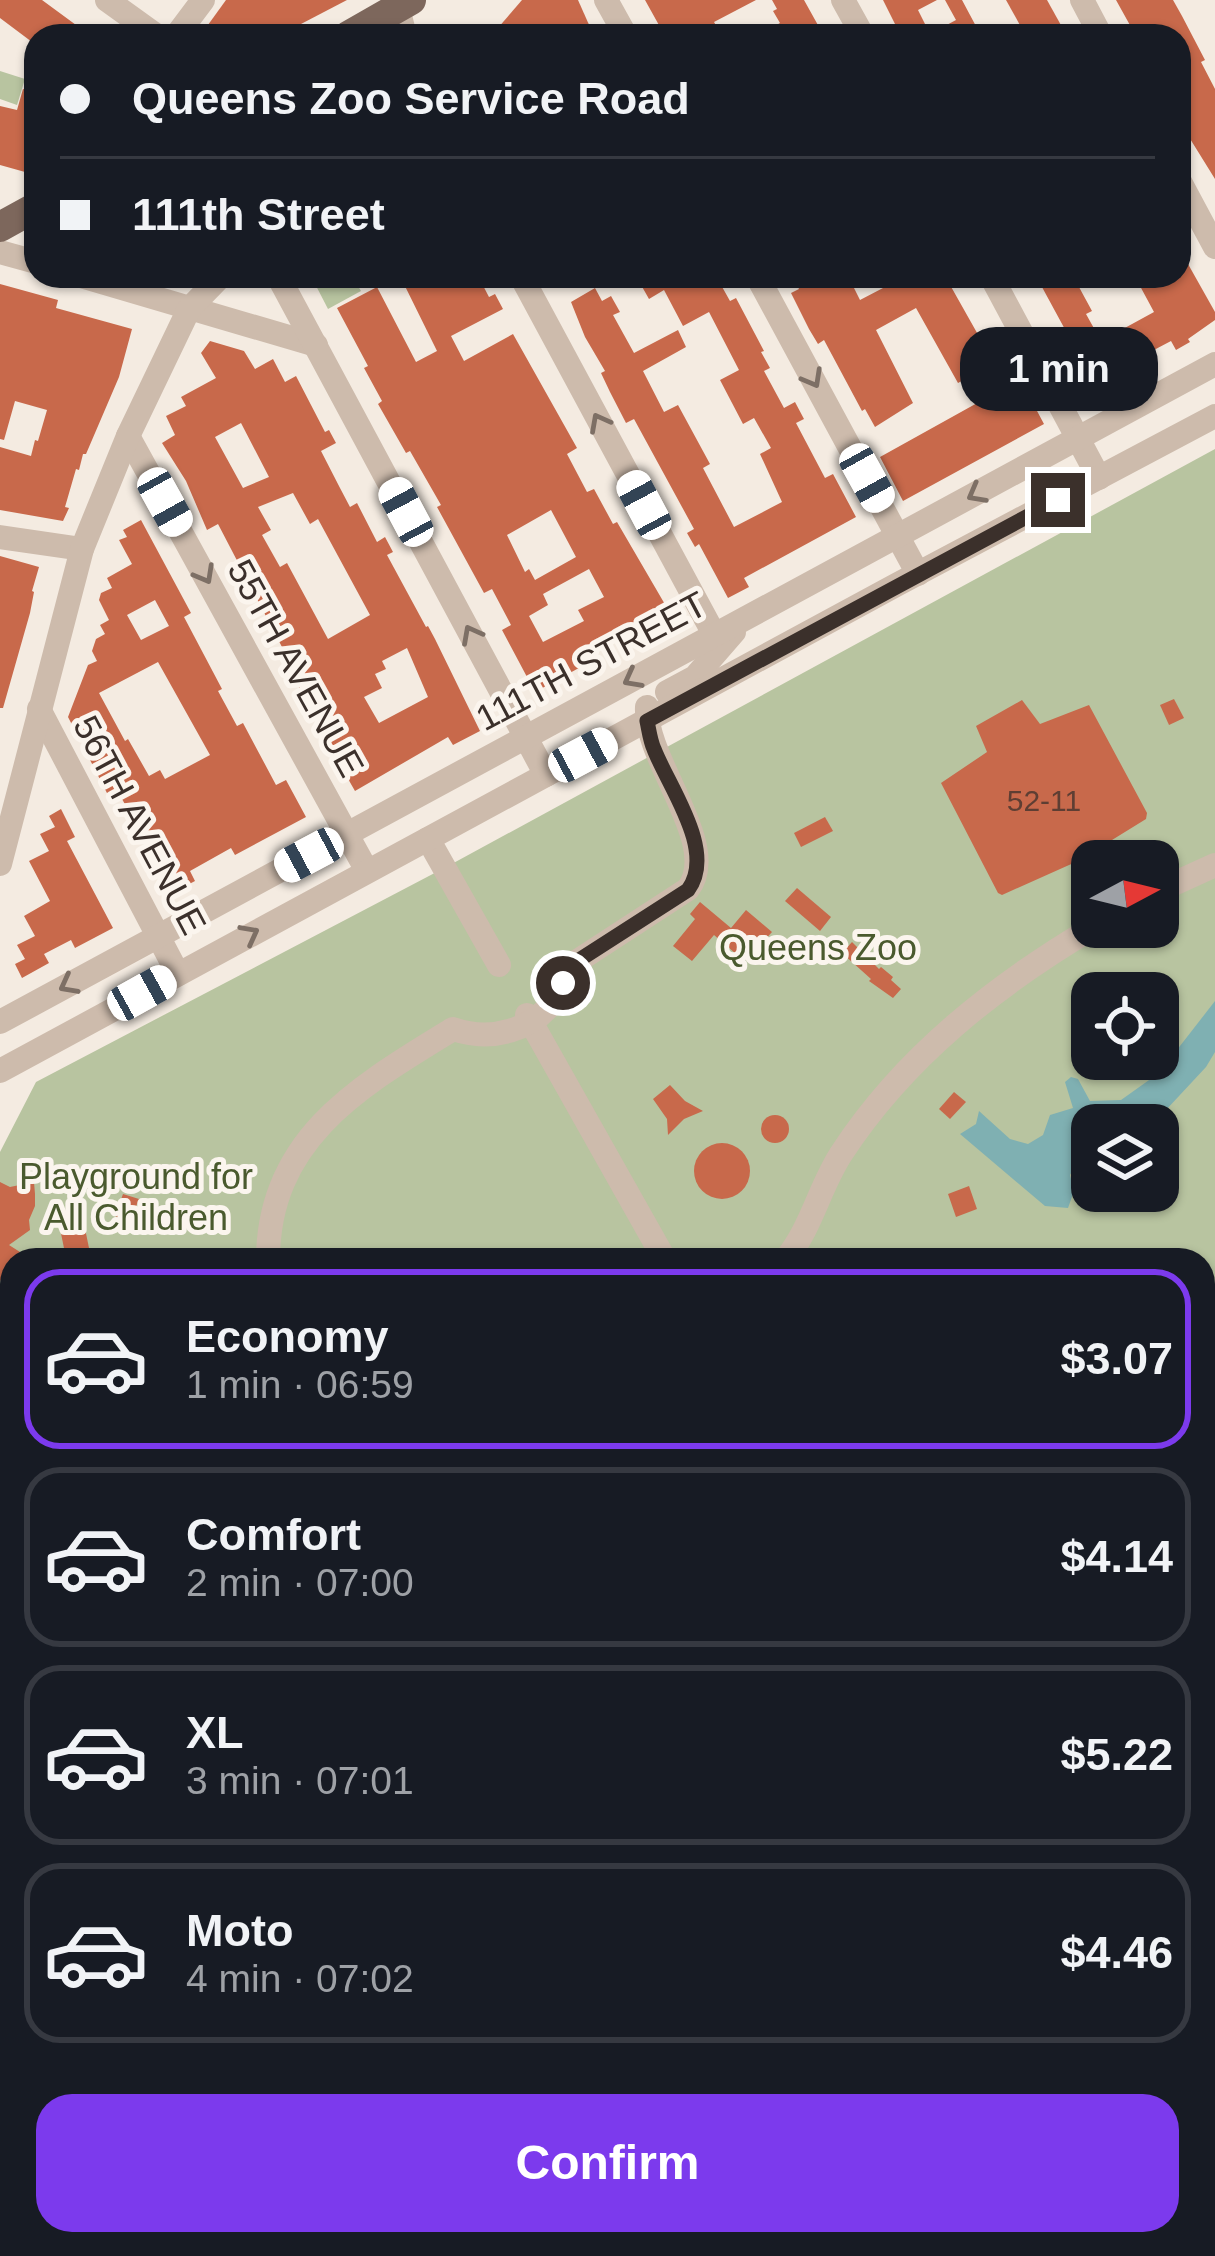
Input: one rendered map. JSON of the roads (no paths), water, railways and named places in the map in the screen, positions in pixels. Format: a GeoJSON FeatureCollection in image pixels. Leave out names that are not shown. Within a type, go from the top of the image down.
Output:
{"type":"FeatureCollection","features":[{"type":"Feature","properties":{"kind":"main road"},"geometry":{"type":"LineString","coordinates":[[374,24],[403,11]]}},
{"type":"Feature","properties":{"kind":"street"},"geometry":{"type":"LineString","coordinates":[[107,0],[140,24]]}},
{"type":"Feature","properties":{"kind":"street"},"geometry":{"type":"LineString","coordinates":[[1191,202],[1215,247]]}},
{"type":"Feature","properties":{"kind":"street"},"geometry":{"type":"LineString","coordinates":[[120,288],[316,345]]}},
{"type":"Feature","properties":{"kind":"street"},"geometry":{"type":"LineString","coordinates":[[0,864],[82,549],[128,436],[189,309],[209,288]]}},
{"type":"Feature","properties":{"kind":"street"},"geometry":{"type":"LineString","coordinates":[[285,288],[546,775]]}},
{"type":"Feature","properties":{"kind":"street"},"geometry":{"type":"LineString","coordinates":[[526,288],[715,636]]}},
{"type":"Feature","properties":{"kind":"street"},"geometry":{"type":"LineString","coordinates":[[764,288],[918,574]]}},
{"type":"Feature","properties":{"kind":"street"},"geometry":{"type":"LineString","coordinates":[[998,288],[1099,478]]}},
{"type":"Feature","properties":{"kind":"street","name":"111TH STREET"},"geometry":{"type":"LineString","coordinates":[[0,1022],[1215,364]]}},
{"type":"Feature","properties":{"kind":"street"},"geometry":{"type":"LineString","coordinates":[[0,1071],[546,775],[660,708],[1215,416]]}},
{"type":"Feature","properties":{"kind":"street","name":"55TH AVENUE"},"geometry":{"type":"LineString","coordinates":[[128,436],[367,872]]}},
{"type":"Feature","properties":{"kind":"street"},"geometry":{"type":"LineString","coordinates":[[0,536],[82,549]]}},
{"type":"Feature","properties":{"kind":"street"},"geometry":{"type":"LineString","coordinates":[[268,1248],[281,1180],[309,1136],[350,1099],[454,1029],[493,1036],[529,1018],[559,995],[576,962],[688,890],[699,861],[675,788],[653,748],[660,708],[695,677],[745,619]]}},
{"type":"Feature","properties":{"kind":"street","name":"56TH AVENUE"},"geometry":{"type":"LineString","coordinates":[[39,709],[178,974]]}},
{"type":"Feature","properties":{"kind":"street"},"geometry":{"type":"LineString","coordinates":[[428,839],[499,965]]}},
{"type":"Feature","properties":{"kind":"street"},"geometry":{"type":"LineString","coordinates":[[1179,881],[1215,865]]}},
{"type":"Feature","properties":{"kind":"street"},"geometry":{"type":"LineString","coordinates":[[796,1248],[839,1156],[904,1071],[978,1006],[1071,941]]}},
{"type":"Feature","properties":{"kind":"street"},"geometry":{"type":"LineString","coordinates":[[529,1018],[658,1248]]}},
{"type":"Feature","properties":{"kind":"water"},"geometry":{"type":"Polygon","coordinates":[[[1215,1001],[1215,1052],[1172,1104],[1072,1104],[1065,1082],[1071,1077],[1079,1080],[1090,1101],[1121,1100],[1149,1080],[1179,1080],[1179,1047],[1215,1001]]]}},
{"type":"Feature","properties":{"kind":"water"},"geometry":{"type":"Polygon","coordinates":[[[1071,1109],[1068,1208],[1045,1206],[960,1134],[976,1124],[979,1111],[1010,1139],[1028,1144],[1043,1135],[1050,1115],[1071,1109]]]}},
{"type":"Feature","properties":{"kind":"park label","name":"Queens Zoo"},"geometry":{"type":"Point","coordinates":[818,947]}},
{"type":"Feature","properties":{"kind":"park label","name":"Playground for All Children"},"geometry":{"type":"Point","coordinates":[136,1196]}}]}
